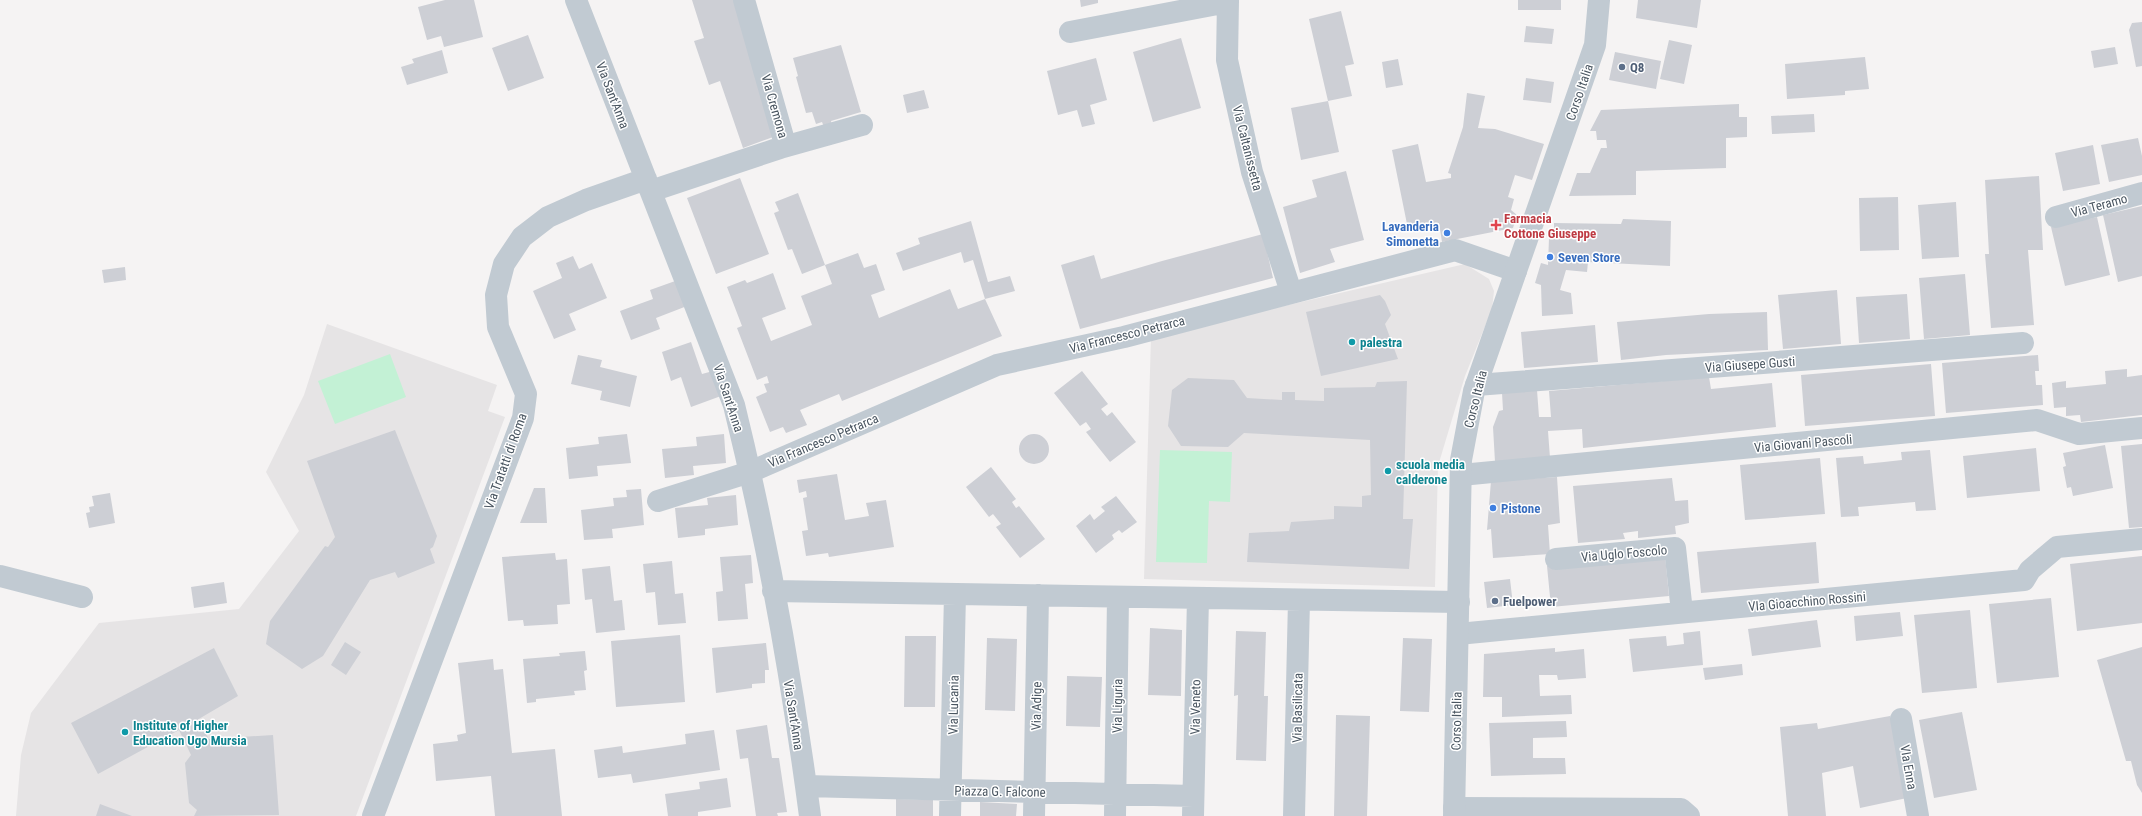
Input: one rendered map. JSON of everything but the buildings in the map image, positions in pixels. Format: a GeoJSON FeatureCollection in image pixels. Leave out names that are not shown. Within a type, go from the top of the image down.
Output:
{"type":"FeatureCollection","features":[{"type":"Feature","properties":{"kind":"street","name":"Via Sant'Anna"},"geometry":{"type":"LineString","coordinates":[[576,0],[734,405],[750,472],[773,591],[810,816]]}},
{"type":"Feature","properties":{"kind":"street","name":"Via Cremona"},"geometry":{"type":"LineString","coordinates":[[648,185],[780,148],[785,144],[744,0]]}},
{"type":"Feature","properties":{"kind":"street","name":"Corso Italia"},"geometry":{"type":"LineString","coordinates":[[1454,812],[1461,460],[1476,385],[1595,46],[1599,0]]}},
{"type":"Feature","properties":{"kind":"street"},"geometry":{"type":"LineString","coordinates":[[1070,32],[1228,1]]}},
{"type":"Feature","properties":{"kind":"street","name":"Via Caltanissetta"},"geometry":{"type":"LineString","coordinates":[[1228,1],[1227,60],[1252,172],[1291,292]]}},
{"type":"Feature","properties":{"kind":"street"},"geometry":{"type":"LineString","coordinates":[[780,148],[862,125]]}},
{"type":"Feature","properties":{"kind":"street","name":"Via Tratatti di Roma"},"geometry":{"type":"LineString","coordinates":[[373,816],[523,418],[526,394],[498,327],[496,295],[504,264],[522,236],[548,217],[586,200],[648,185]]}},
{"type":"Feature","properties":{"kind":"street","name":"Via Teramo"},"geometry":{"type":"LineString","coordinates":[[2056,217],[2142,193]]}},
{"type":"Feature","properties":{"kind":"street","name":"Via Francesco Petrarca"},"geometry":{"type":"LineString","coordinates":[[658,501],[750,472],[997,365],[1124,337],[1455,250],[1516,271]]}},
{"type":"Feature","properties":{"kind":"street","name":"Via Giusepe Gusti"},"geometry":{"type":"LineString","coordinates":[[1476,385],[2023,343]]}},
{"type":"Feature","properties":{"kind":"street","name":"Via Giovani Pascoli"},"geometry":{"type":"LineString","coordinates":[[1461,475],[2036,420],[2079,434],[2142,428]]}},
{"type":"Feature","properties":{"kind":"street","name":"VIa Gioacchino Rossini"},"geometry":{"type":"LineString","coordinates":[[1458,634],[2024,580],[2030,570],[2057,547],[2142,539]]}},
{"type":"Feature","properties":{"kind":"street","name":"Via Uglo Foscolo"},"geometry":{"type":"LineString","coordinates":[[1556,559],[1675,548],[1682,612]]}},
{"type":"Feature","properties":{"kind":"street"},"geometry":{"type":"LineString","coordinates":[[0,576],[82,597]]}},
{"type":"Feature","properties":{"kind":"street"},"geometry":{"type":"LineString","coordinates":[[773,591],[1459,602]]}},
{"type":"Feature","properties":{"kind":"street","name":"Via Lucania"},"geometry":{"type":"LineString","coordinates":[[950,816],[955,594]]}},
{"type":"Feature","properties":{"kind":"street","name":"Via Adige"},"geometry":{"type":"LineString","coordinates":[[1034,816],[1038,595]]}},
{"type":"Feature","properties":{"kind":"street","name":"Via Liguria"},"geometry":{"type":"LineString","coordinates":[[1116,816],[1118,597]]}},
{"type":"Feature","properties":{"kind":"street","name":"Via Veneto"},"geometry":{"type":"LineString","coordinates":[[1193,806],[1198,598]]}},
{"type":"Feature","properties":{"kind":"street","name":"Via Basilicata"},"geometry":{"type":"LineString","coordinates":[[1294,816],[1299,600]]}},
{"type":"Feature","properties":{"kind":"street","name":"VIa Enna"},"geometry":{"type":"LineString","coordinates":[[1901,718],[1918,816]]}},
{"type":"Feature","properties":{"kind":"street","name":"Piazza G. Falcone"},"geometry":{"type":"LineString","coordinates":[[806,786],[1116,794],[1193,806]]}},
{"type":"Feature","properties":{"kind":"street"},"geometry":{"type":"LineString","coordinates":[[1454,812],[1681,809],[1689,816]]}},
{"type":"Feature","properties":{"kind":"shaded area"},"geometry":{"type":"Polygon","coordinates":[[[1465,264],[1489,279],[1494,291],[1492,309],[1465,376],[1438,466],[1435,587],[1144,579],[1151,337],[1465,264]]]}},
{"type":"Feature","properties":{"kind":"shaded area"},"geometry":{"type":"Polygon","coordinates":[[[327,324],[497,385],[488,411],[505,417],[356,816],[16,816],[21,755],[31,713],[99,623],[239,609],[299,531],[266,472],[304,395],[327,324]]]}},
{"type":"Feature","properties":{"kind":"green space"},"geometry":{"type":"Polygon","coordinates":[[[390,354],[406,397],[335,424],[318,381],[390,354]]]}},
{"type":"Feature","properties":{"kind":"green space"},"geometry":{"type":"Polygon","coordinates":[[[1160,450],[1232,452],[1230,502],[1209,501],[1207,563],[1156,562],[1160,450]]]}},
{"type":"Feature","properties":{"kind":"place","name":"Q8"},"geometry":{"type":"Point","coordinates":[1622,67]}},
{"type":"Feature","properties":{"kind":"place","name":"Farmacia Cottone Giuseppe"},"geometry":{"type":"Point","coordinates":[1496,225]}},
{"type":"Feature","properties":{"kind":"place","name":"Lavanderia Simonetta"},"geometry":{"type":"Point","coordinates":[1447,233]}},
{"type":"Feature","properties":{"kind":"place","name":"Seven Store"},"geometry":{"type":"Point","coordinates":[1550,257]}},
{"type":"Feature","properties":{"kind":"place","name":"palestra"},"geometry":{"type":"Point","coordinates":[1352,342]}},
{"type":"Feature","properties":{"kind":"place","name":"scuola media calderone"},"geometry":{"type":"Point","coordinates":[1388,471]}},
{"type":"Feature","properties":{"kind":"place","name":"Pistone"},"geometry":{"type":"Point","coordinates":[1493,508]}},
{"type":"Feature","properties":{"kind":"place","name":"Fuelpower"},"geometry":{"type":"Point","coordinates":[1495,601]}},
{"type":"Feature","properties":{"kind":"place","name":"Institute of Higher Education Ugo Mursia"},"geometry":{"type":"Point","coordinates":[125,732]}}]}
